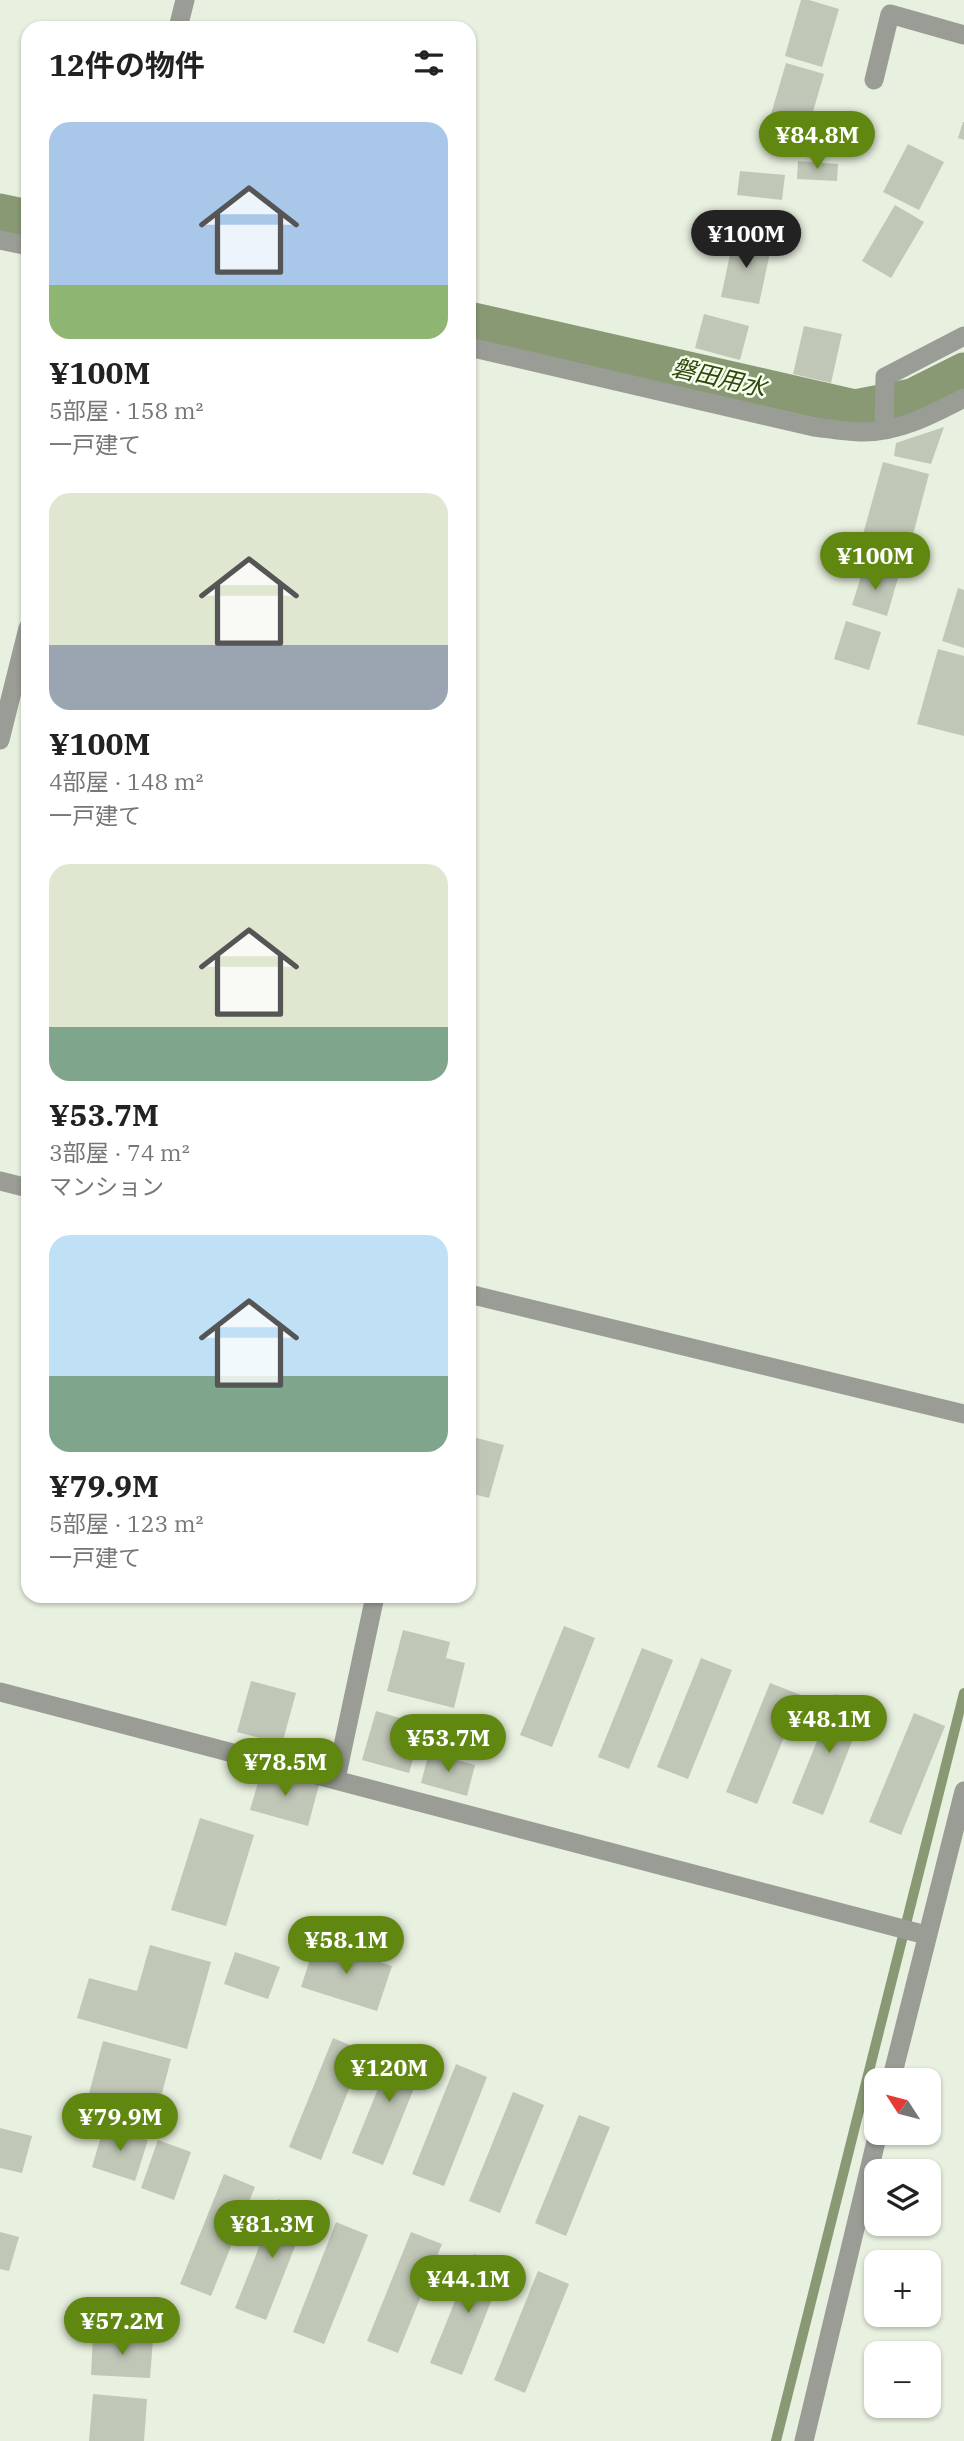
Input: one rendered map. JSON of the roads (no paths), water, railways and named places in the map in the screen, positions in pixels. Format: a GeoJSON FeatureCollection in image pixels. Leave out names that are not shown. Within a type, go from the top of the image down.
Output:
{"type":"FeatureCollection","features":[{"type":"Feature","properties":{"kind":"street"},"geometry":{"type":"LineString","coordinates":[[180,21],[185,0]]}},
{"type":"Feature","properties":{"kind":"street"},"geometry":{"type":"LineString","coordinates":[[874,80],[890,14],[964,35]]}},
{"type":"Feature","properties":{"kind":"street"},"geometry":{"type":"LineString","coordinates":[[0,240],[21,244]]}},
{"type":"Feature","properties":{"kind":"street"},"geometry":{"type":"LineString","coordinates":[[884,429],[885,377],[964,336]]}},
{"type":"Feature","properties":{"kind":"street"},"geometry":{"type":"LineString","coordinates":[[476,348],[814,427],[865,432],[902,426],[964,398]]}},
{"type":"Feature","properties":{"kind":"street"},"geometry":{"type":"LineString","coordinates":[[0,740],[21,656]]}},
{"type":"Feature","properties":{"kind":"street"},"geometry":{"type":"LineString","coordinates":[[0,1181],[21,1186]]}},
{"type":"Feature","properties":{"kind":"street"},"geometry":{"type":"LineString","coordinates":[[476,1296],[964,1414]]}},
{"type":"Feature","properties":{"kind":"street"},"geometry":{"type":"LineString","coordinates":[[336,1779],[373,1603]]}},
{"type":"Feature","properties":{"kind":"street"},"geometry":{"type":"LineString","coordinates":[[0,1692],[926,1935]]}},
{"type":"Feature","properties":{"kind":"street"},"geometry":{"type":"LineString","coordinates":[[894,2068],[964,1791]]}},
{"type":"Feature","properties":{"kind":"street"},"geometry":{"type":"LineString","coordinates":[[804,2441],[875,2146]]}},
{"type":"Feature","properties":{"kind":"waterway","name":"磐田用水"},"geometry":{"type":"LineString","coordinates":[[0,212],[21,216]]}},
{"type":"Feature","properties":{"kind":"waterway","name":"磐田用水"},"geometry":{"type":"LineString","coordinates":[[476,322],[855,408],[912,397],[964,371]]}},
{"type":"Feature","properties":{"kind":"waterway"},"geometry":{"type":"LineString","coordinates":[[776,2441],[964,1693]]}}]}
